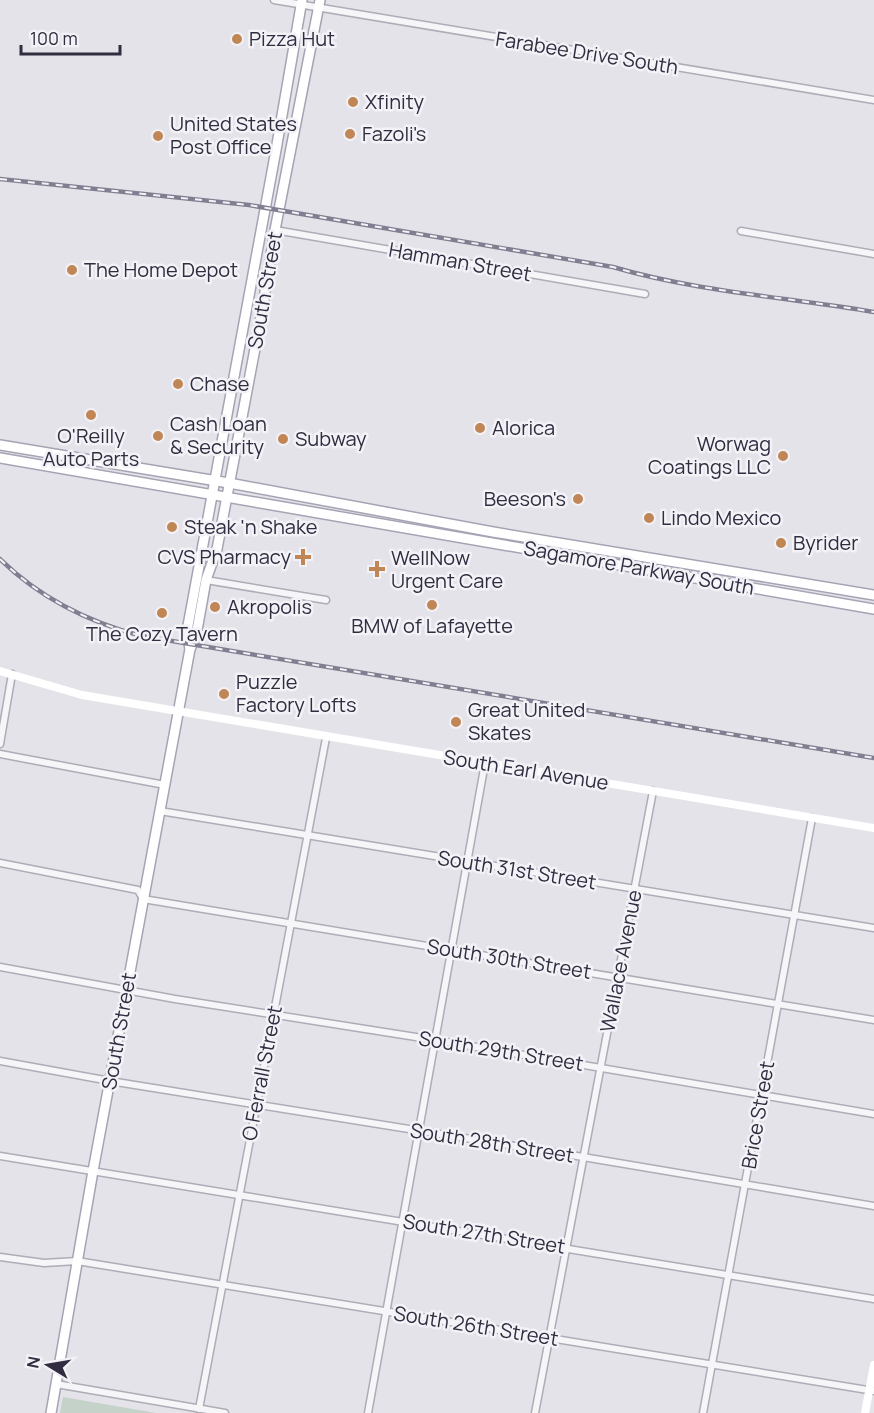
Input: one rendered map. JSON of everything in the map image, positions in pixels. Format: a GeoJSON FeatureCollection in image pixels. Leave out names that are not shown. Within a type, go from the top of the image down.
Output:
{"type":"FeatureCollection","features":[{"type":"Feature","properties":{"kind":"main road","name":"South Street"},"geometry":{"type":"LineString","coordinates":[[190,649],[186,635],[216,481],[301,3]]}},
{"type":"Feature","properties":{"kind":"main road","name":"South Street"},"geometry":{"type":"LineString","coordinates":[[51,1413],[93,1171],[190,649],[196,636],[206,580],[217,549],[275,230],[320,4]]}},
{"type":"Feature","properties":{"kind":"main road"},"geometry":{"type":"LineString","coordinates":[[276,150],[290,152]]}},
{"type":"Feature","properties":{"kind":"main road","name":"Sagamore Parkway South"},"geometry":{"type":"LineString","coordinates":[[0,445],[874,595]]}},
{"type":"Feature","properties":{"kind":"main road","name":"Sagamore Parkway South"},"geometry":{"type":"LineString","coordinates":[[0,458],[226,499],[874,609]]}},
{"type":"Feature","properties":{"kind":"street","name":"Farabee Drive South"},"geometry":{"type":"LineString","coordinates":[[274,0],[320,4],[874,100]]}},
{"type":"Feature","properties":{"kind":"street","name":"Hamman Street"},"geometry":{"type":"LineString","coordinates":[[275,230],[645,294]]}},
{"type":"Feature","properties":{"kind":"street"},"geometry":{"type":"LineString","coordinates":[[741,231],[874,254]]}},
{"type":"Feature","properties":{"kind":"street"},"geometry":{"type":"LineString","coordinates":[[206,580],[326,600]]}},
{"type":"Feature","properties":{"kind":"street","name":"South Earl Avenue"},"geometry":{"type":"LineString","coordinates":[[0,671],[82,695],[326,738],[874,828]]}},
{"type":"Feature","properties":{"kind":"street"},"geometry":{"type":"LineString","coordinates":[[0,744],[12,674]]}},
{"type":"Feature","properties":{"kind":"street","name":"O Ferrall Street"},"geometry":{"type":"LineString","coordinates":[[199,1409],[326,738]]}},
{"type":"Feature","properties":{"kind":"street"},"geometry":{"type":"LineString","coordinates":[[0,754],[165,785]]}},
{"type":"Feature","properties":{"kind":"street"},"geometry":{"type":"LineString","coordinates":[[368,1413],[485,763]]}},
{"type":"Feature","properties":{"kind":"street","name":"Wallace Avenue"},"geometry":{"type":"LineString","coordinates":[[535,1413],[653,791]]}},
{"type":"Feature","properties":{"kind":"street","name":"South 31st Street"},"geometry":{"type":"LineString","coordinates":[[160,811],[874,928]]}},
{"type":"Feature","properties":{"kind":"street","name":"Brice Street"},"geometry":{"type":"LineString","coordinates":[[703,1413],[812,818]]}},
{"type":"Feature","properties":{"kind":"street","name":"South 30th Street"},"geometry":{"type":"LineString","coordinates":[[0,863],[138,890],[143,899],[874,1020]]}},
{"type":"Feature","properties":{"kind":"street","name":"South 29th Street"},"geometry":{"type":"LineString","coordinates":[[0,967],[127,991],[600,1067],[874,1114]]}},
{"type":"Feature","properties":{"kind":"street","name":"South 28th Street"},"geometry":{"type":"LineString","coordinates":[[0,1061],[874,1206]]}},
{"type":"Feature","properties":{"kind":"street","name":"South 27th Street"},"geometry":{"type":"LineString","coordinates":[[0,1156],[874,1299]]}},
{"type":"Feature","properties":{"kind":"street","name":"South 26th Street"},"geometry":{"type":"LineString","coordinates":[[0,1257],[44,1263],[77,1261],[872,1391]]}},
{"type":"Feature","properties":{"kind":"street"},"geometry":{"type":"LineString","coordinates":[[865,1413],[872,1391],[874,1365]]}},
{"type":"Feature","properties":{"kind":"street"},"geometry":{"type":"LineString","coordinates":[[56,1384],[225,1413]]}},
{"type":"Feature","properties":{"kind":"shaded area"},"geometry":{"type":"Polygon","coordinates":[[[63,1397],[156,1413],[60,1413],[63,1397]]]}},
{"type":"Feature","properties":{"kind":"railway"},"geometry":{"type":"LineString","coordinates":[[0,179],[249,205],[613,267],[710,288],[874,312]]}},
{"type":"Feature","properties":{"kind":"railway"},"geometry":{"type":"LineString","coordinates":[[0,559],[31,586],[66,607],[103,624],[142,636],[874,758]]}},
{"type":"Feature","properties":{"kind":"place","name":"Pizza Hut"},"geometry":{"type":"Point","coordinates":[237,39]}},
{"type":"Feature","properties":{"kind":"place","name":"Xfinity"},"geometry":{"type":"Point","coordinates":[353,102]}},
{"type":"Feature","properties":{"kind":"place","name":"Fazoli's"},"geometry":{"type":"Point","coordinates":[350,134]}},
{"type":"Feature","properties":{"kind":"place","name":"United States Post Office"},"geometry":{"type":"Point","coordinates":[158,136]}},
{"type":"Feature","properties":{"kind":"place","name":"The Home Depot"},"geometry":{"type":"Point","coordinates":[72,270]}},
{"type":"Feature","properties":{"kind":"place","name":"Chase"},"geometry":{"type":"Point","coordinates":[178,384]}},
{"type":"Feature","properties":{"kind":"place","name":"O'Reilly Auto Parts"},"geometry":{"type":"Point","coordinates":[91,415]}},
{"type":"Feature","properties":{"kind":"place","name":"Alorica"},"geometry":{"type":"Point","coordinates":[480,428]}},
{"type":"Feature","properties":{"kind":"place","name":"Cash Loan & Security"},"geometry":{"type":"Point","coordinates":[158,436]}},
{"type":"Feature","properties":{"kind":"place","name":"Subway"},"geometry":{"type":"Point","coordinates":[283,439]}},
{"type":"Feature","properties":{"kind":"place","name":"Worwag Coatings LLC"},"geometry":{"type":"Point","coordinates":[783,456]}},
{"type":"Feature","properties":{"kind":"place","name":"Beeson's"},"geometry":{"type":"Point","coordinates":[578,499]}},
{"type":"Feature","properties":{"kind":"place","name":"Lindo Mexico"},"geometry":{"type":"Point","coordinates":[649,518]}},
{"type":"Feature","properties":{"kind":"place","name":"Steak 'n Shake"},"geometry":{"type":"Point","coordinates":[172,527]}},
{"type":"Feature","properties":{"kind":"place","name":"Byrider"},"geometry":{"type":"Point","coordinates":[781,543]}},
{"type":"Feature","properties":{"kind":"place","name":"CVS Pharmacy"},"geometry":{"type":"Point","coordinates":[303,557]}},
{"type":"Feature","properties":{"kind":"place","name":"WellNow Urgent Care"},"geometry":{"type":"Point","coordinates":[377,569]}},
{"type":"Feature","properties":{"kind":"place","name":"BMW of Lafayette"},"geometry":{"type":"Point","coordinates":[432,605]}},
{"type":"Feature","properties":{"kind":"place","name":"Akropolis"},"geometry":{"type":"Point","coordinates":[215,607]}},
{"type":"Feature","properties":{"kind":"place","name":"The Cozy Tavern"},"geometry":{"type":"Point","coordinates":[162,613]}},
{"type":"Feature","properties":{"kind":"place","name":"Puzzle Factory Lofts"},"geometry":{"type":"Point","coordinates":[224,694]}},
{"type":"Feature","properties":{"kind":"place","name":"Great United Skates"},"geometry":{"type":"Point","coordinates":[456,722]}}]}
